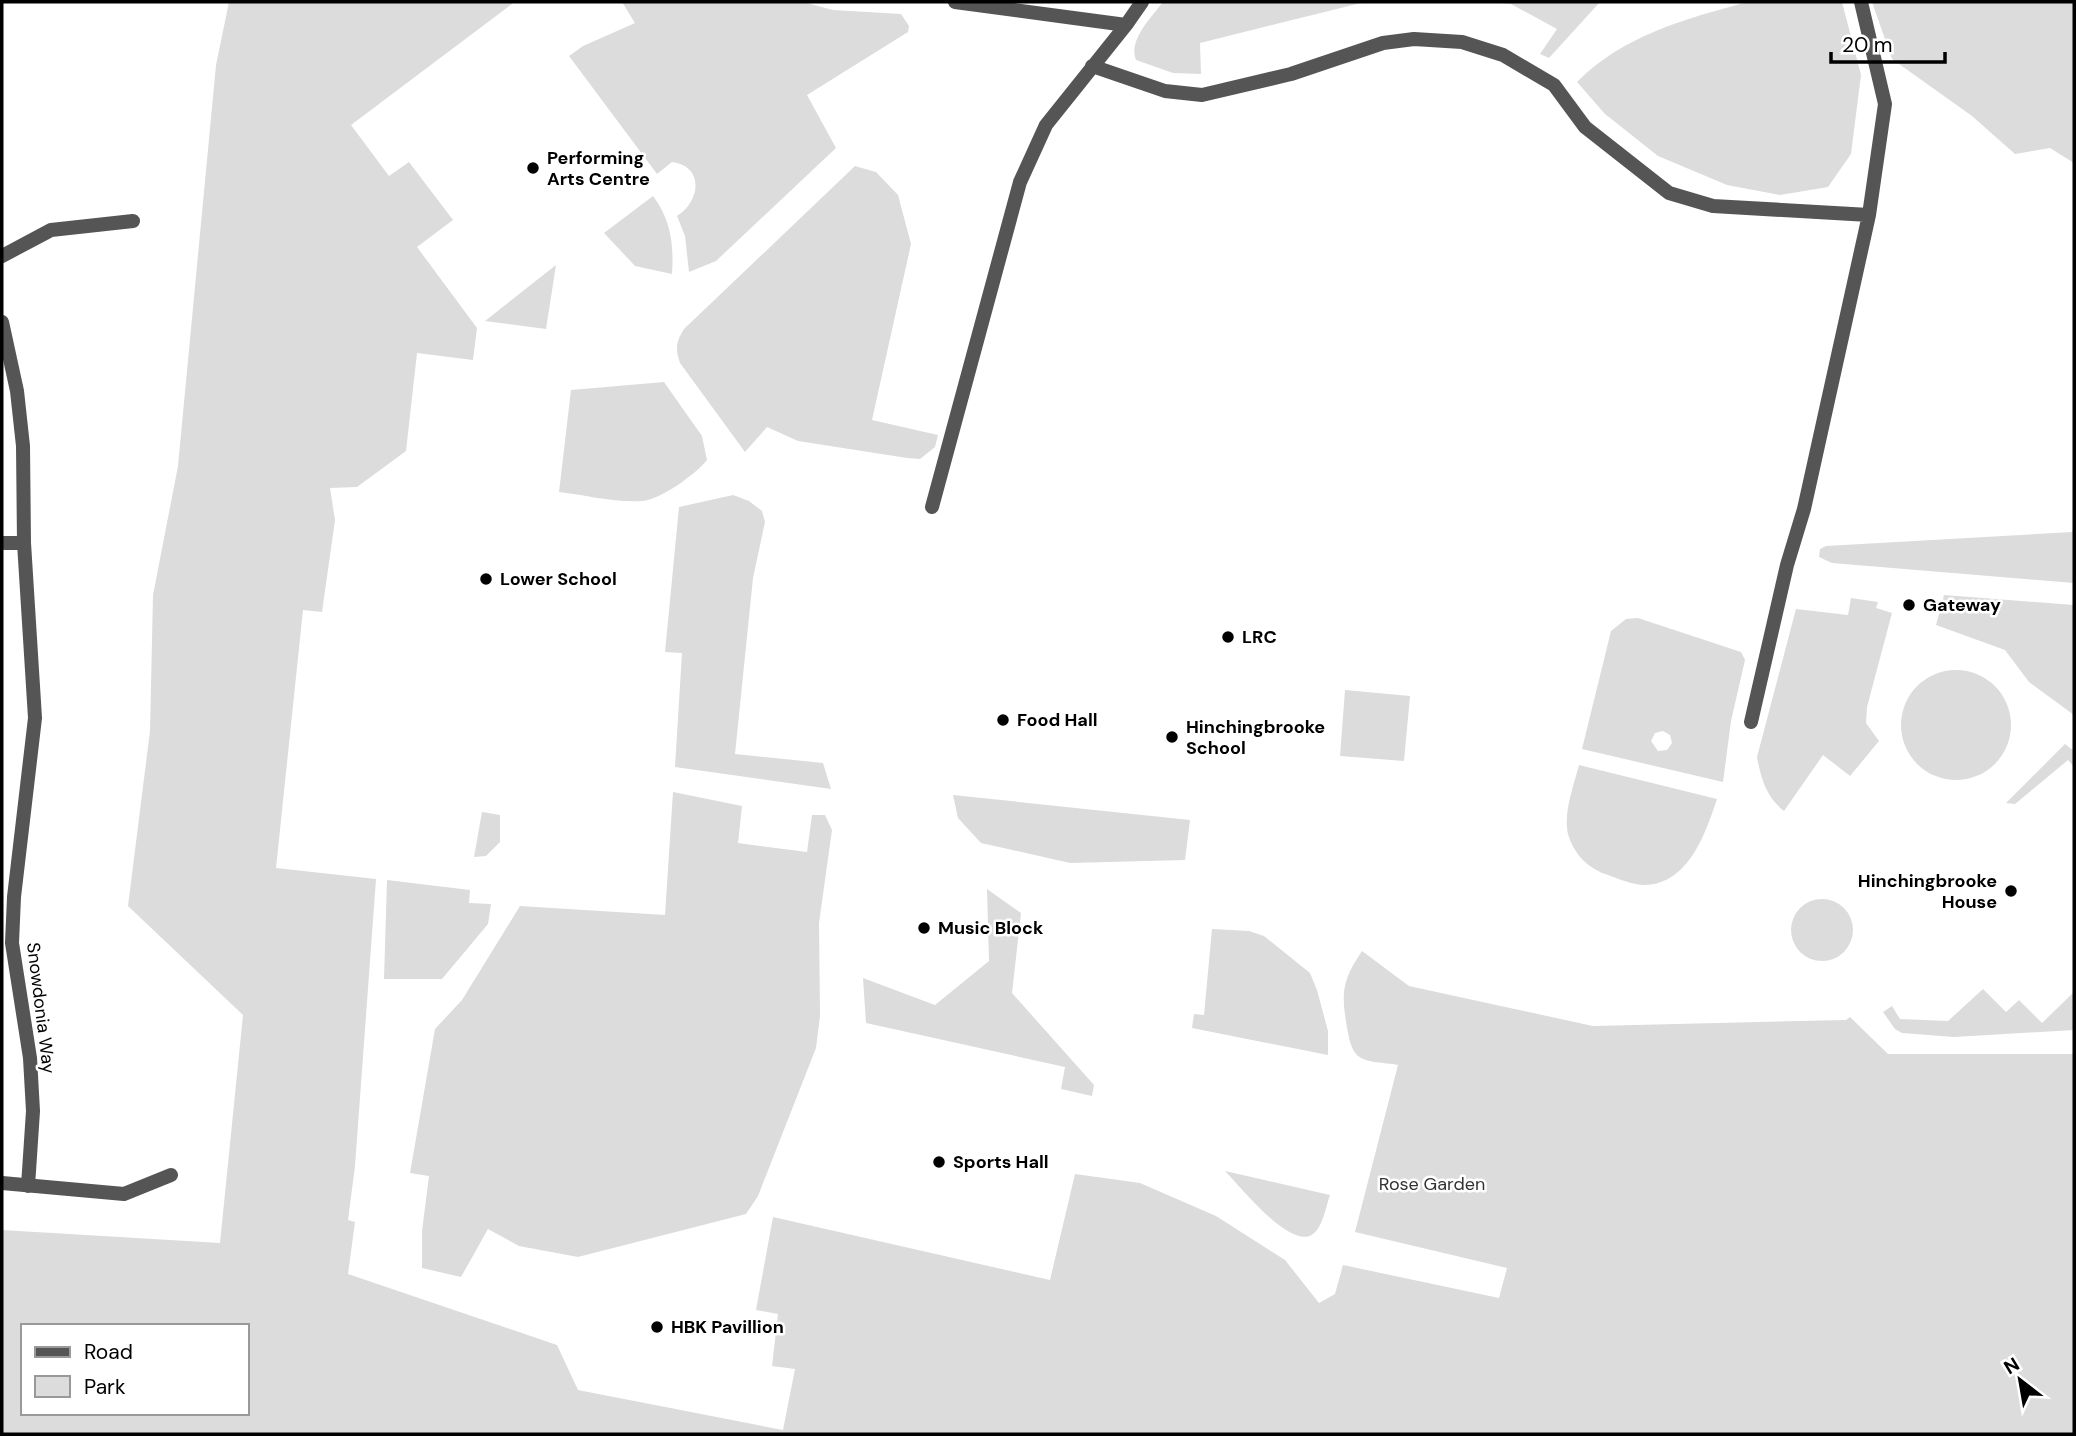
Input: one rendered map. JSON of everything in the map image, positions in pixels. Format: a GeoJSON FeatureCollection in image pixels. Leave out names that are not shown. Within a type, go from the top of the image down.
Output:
{"type":"FeatureCollection","features":[{"type":"Feature","properties":{"kind":"street"},"geometry":{"type":"LineString","coordinates":[[955,2],[1126,25]]}},
{"type":"Feature","properties":{"kind":"street"},"geometry":{"type":"LineString","coordinates":[[932,507],[1020,182],[1046,125],[1142,2]]}},
{"type":"Feature","properties":{"kind":"street"},"geometry":{"type":"LineString","coordinates":[[1751,722],[1787,565],[1804,509],[1869,215],[1885,104],[1861,2]]}},
{"type":"Feature","properties":{"kind":"street"},"geometry":{"type":"LineString","coordinates":[[1092,66],[1165,91],[1202,95],[1291,74],[1384,43],[1415,39],[1462,42],[1503,55],[1553,85],[1585,127],[1670,193],[1713,206],[1869,215]]}},
{"type":"Feature","properties":{"kind":"street"},"geometry":{"type":"LineString","coordinates":[[2,256],[51,230],[134,221]]}},
{"type":"Feature","properties":{"kind":"street","name":"Snowdonia Way"},"geometry":{"type":"LineString","coordinates":[[2,321],[18,391],[22,432],[24,543],[35,718],[14,897],[12,943],[30,1058],[33,1111],[28,1186]]}},
{"type":"Feature","properties":{"kind":"street"},"geometry":{"type":"LineString","coordinates":[[2,543],[24,543]]}},
{"type":"Feature","properties":{"kind":"street"},"geometry":{"type":"LineString","coordinates":[[2,1183],[124,1194],[171,1175]]}},
{"type":"Feature","properties":{"kind":"green space","name":"Rose Garden"},"geometry":{"type":"Polygon","coordinates":[[[229,2],[510,2],[512,4],[351,125],[389,176],[409,162],[453,220],[417,247],[477,328],[473,360],[417,353],[406,451],[357,487],[330,488],[335,520],[322,612],[303,610],[276,868],[376,879],[355,1166],[348,1220],[355,1222],[348,1274],[557,1345],[578,1390],[783,1430],[795,1369],[772,1366],[778,1314],[756,1310],[773,1217],[1050,1280],[1075,1174],[1140,1183],[1216,1216],[1285,1260],[1319,1303],[1335,1294],[1343,1265],[1499,1298],[1507,1268],[1355,1232],[1398,1065],[1365,1060],[1356,1054],[1351,1045],[1345,1016],[1345,987],[1350,971],[1362,951],[1409,986],[1593,1026],[1846,1020],[1850,1017],[1888,1054],[2074,1054],[2074,1434],[2,1434],[2,1230],[220,1243],[243,1015],[128,906],[150,731],[153,595],[178,466],[216,65],[229,2]]]}},
{"type":"Feature","properties":{"kind":"green space"},"geometry":{"type":"Polygon","coordinates":[[[622,2],[803,2],[833,10],[901,14],[909,26],[908,32],[807,95],[836,148],[716,261],[689,272],[685,236],[677,216],[691,202],[696,185],[694,177],[690,170],[672,162],[657,174],[569,56],[583,46],[635,23],[622,2]]]}},
{"type":"Feature","properties":{"kind":"green space"},"geometry":{"type":"Polygon","coordinates":[[[1163,2],[1365,2],[1200,43],[1201,74],[1173,73],[1136,60],[1134,52],[1138,37],[1163,2]]]}},
{"type":"Feature","properties":{"kind":"green space"},"geometry":{"type":"Polygon","coordinates":[[[1493,2],[1600,2],[1549,58],[1540,54],[1557,29],[1511,4],[1493,2]]]}},
{"type":"Feature","properties":{"kind":"green space"},"geometry":{"type":"Polygon","coordinates":[[[1748,2],[1842,2],[1861,75],[1851,154],[1828,187],[1780,195],[1727,185],[1658,156],[1605,114],[1577,82],[1614,52],[1656,31],[1748,2]]]}},
{"type":"Feature","properties":{"kind":"green space"},"geometry":{"type":"Polygon","coordinates":[[[1872,2],[2074,2],[2074,163],[2050,148],[2015,154],[1972,116],[1892,59],[1872,2]]]}},
{"type":"Feature","properties":{"kind":"green space"},"geometry":{"type":"Polygon","coordinates":[[[855,166],[876,172],[898,195],[911,244],[872,420],[938,435],[935,447],[920,459],[907,458],[798,441],[767,427],[745,452],[680,363],[677,349],[679,338],[684,329],[855,166]]]}},
{"type":"Feature","properties":{"kind":"green space"},"geometry":{"type":"Polygon","coordinates":[[[653,196],[664,214],[670,233],[672,274],[635,266],[604,233],[653,196]]]}},
{"type":"Feature","properties":{"kind":"green space"},"geometry":{"type":"Polygon","coordinates":[[[556,265],[546,329],[485,321],[556,265]]]}},
{"type":"Feature","properties":{"kind":"green space"},"geometry":{"type":"Polygon","coordinates":[[[664,382],[702,436],[707,460],[702,466],[668,491],[650,500],[611,500],[559,492],[571,390],[664,382]]]}},
{"type":"Feature","properties":{"kind":"green space"},"geometry":{"type":"Polygon","coordinates":[[[733,495],[749,501],[762,511],[765,522],[753,578],[735,754],[823,763],[831,789],[675,767],[682,653],[665,652],[679,507],[733,495]]]}},
{"type":"Feature","properties":{"kind":"green space"},"geometry":{"type":"Polygon","coordinates":[[[2074,525],[2074,583],[1832,563],[1819,557],[1820,549],[1826,546],[2072,532],[2074,525]]]}},
{"type":"Feature","properties":{"kind":"green space"},"geometry":{"type":"Polygon","coordinates":[[[1944,595],[2074,605],[2074,715],[2029,682],[2005,650],[1936,625],[1944,595]]]}},
{"type":"Feature","properties":{"kind":"green space"},"geometry":{"type":"Polygon","coordinates":[[[1851,598],[1878,602],[1876,608],[1892,613],[1867,707],[1866,723],[1879,741],[1850,776],[1823,755],[1784,811],[1765,787],[1757,757],[1796,609],[1848,615],[1851,598]]]}},
{"type":"Feature","properties":{"kind":"green space"},"geometry":{"type":"Polygon","coordinates":[[[1638,618],[1741,652],[1745,660],[1731,721],[1723,782],[1582,749],[1611,631],[1626,619],[1638,618]],[[1663,731],[1655,733],[1651,741],[1658,751],[1667,750],[1672,743],[1670,735],[1663,731]]]}},
{"type":"Feature","properties":{"kind":"green space"},"geometry":{"type":"Polygon","coordinates":[[[1956,670],[1977,674],[1995,686],[2007,704],[2011,725],[2007,746],[1995,764],[1977,776],[1956,780],[1935,776],[1917,764],[1905,746],[1901,725],[1905,704],[1917,686],[1935,674],[1956,670]]]}},
{"type":"Feature","properties":{"kind":"green space"},"geometry":{"type":"Polygon","coordinates":[[[1345,690],[1410,696],[1404,761],[1340,756],[1345,690]]]}},
{"type":"Feature","properties":{"kind":"green space"},"geometry":{"type":"Polygon","coordinates":[[[2065,744],[2074,751],[2074,767],[2068,760],[2015,804],[2006,803],[2065,744]]]}},
{"type":"Feature","properties":{"kind":"green space"},"geometry":{"type":"Polygon","coordinates":[[[1579,765],[1717,799],[1701,840],[1684,866],[1673,876],[1660,882],[1640,885],[1601,872],[1583,860],[1571,842],[1567,826],[1570,799],[1579,765]]]}},
{"type":"Feature","properties":{"kind":"green space"},"geometry":{"type":"Polygon","coordinates":[[[673,792],[742,806],[738,843],[807,852],[812,815],[825,815],[832,830],[819,923],[820,1016],[816,1048],[758,1196],[746,1214],[578,1257],[519,1246],[488,1229],[461,1277],[422,1268],[422,1231],[429,1176],[410,1173],[435,1029],[462,1000],[520,906],[665,915],[673,792]]]}},
{"type":"Feature","properties":{"kind":"green space"},"geometry":{"type":"Polygon","coordinates":[[[953,795],[1190,820],[1185,860],[1070,863],[981,843],[958,818],[953,795]]]}},
{"type":"Feature","properties":{"kind":"green space"},"geometry":{"type":"Polygon","coordinates":[[[482,812],[500,815],[500,842],[486,856],[474,857],[482,812]]]}},
{"type":"Feature","properties":{"kind":"green space"},"geometry":{"type":"Polygon","coordinates":[[[387,880],[470,890],[469,903],[491,904],[488,924],[442,979],[384,979],[387,880]]]}},
{"type":"Feature","properties":{"kind":"green space"},"geometry":{"type":"Polygon","coordinates":[[[987,889],[1021,913],[1012,993],[1094,1085],[1092,1096],[1061,1089],[1065,1067],[866,1023],[863,978],[935,1005],[989,961],[987,889]]]}},
{"type":"Feature","properties":{"kind":"green space"},"geometry":{"type":"Polygon","coordinates":[[[1816,899],[1828,899],[1844,908],[1851,918],[1851,942],[1844,952],[1828,961],[1816,961],[1805,956],[1796,947],[1791,936],[1791,924],[1796,913],[1805,904],[1816,899]]]}},
{"type":"Feature","properties":{"kind":"green space"},"geometry":{"type":"Polygon","coordinates":[[[1212,929],[1249,931],[1264,936],[1310,973],[1328,1031],[1328,1055],[1192,1028],[1194,1014],[1204,1015],[1212,929]]]}},
{"type":"Feature","properties":{"kind":"green space"},"geometry":{"type":"Polygon","coordinates":[[[1983,989],[2006,1012],[2019,1000],[2042,1023],[2074,992],[2074,1030],[1954,1037],[1902,1033],[1895,1029],[1883,1012],[1892,1006],[1900,1019],[1948,1021],[1983,989]]]}},
{"type":"Feature","properties":{"kind":"green space"},"geometry":{"type":"Polygon","coordinates":[[[1225,1171],[1330,1195],[1316,1231],[1304,1237],[1279,1225],[1225,1171]]]}},
{"type":"Feature","properties":{"kind":"place","name":"Performing Arts Centre"},"geometry":{"type":"Point","coordinates":[533,168]}},
{"type":"Feature","properties":{"kind":"place","name":"Lower School"},"geometry":{"type":"Point","coordinates":[486,579]}},
{"type":"Feature","properties":{"kind":"place","name":"Gateway"},"geometry":{"type":"Point","coordinates":[1909,605]}},
{"type":"Feature","properties":{"kind":"place","name":"LRC"},"geometry":{"type":"Point","coordinates":[1228,637]}},
{"type":"Feature","properties":{"kind":"place","name":"Food Hall"},"geometry":{"type":"Point","coordinates":[1003,720]}},
{"type":"Feature","properties":{"kind":"place","name":"Hinchingbrooke School"},"geometry":{"type":"Point","coordinates":[1172,737]}},
{"type":"Feature","properties":{"kind":"place","name":"Hinchingbrooke House"},"geometry":{"type":"Point","coordinates":[2011,891]}},
{"type":"Feature","properties":{"kind":"place","name":"Music Block"},"geometry":{"type":"Point","coordinates":[924,928]}},
{"type":"Feature","properties":{"kind":"place","name":"Sports Hall"},"geometry":{"type":"Point","coordinates":[939,1162]}},
{"type":"Feature","properties":{"kind":"place","name":"HBK Pavillion"},"geometry":{"type":"Point","coordinates":[657,1327]}}]}
